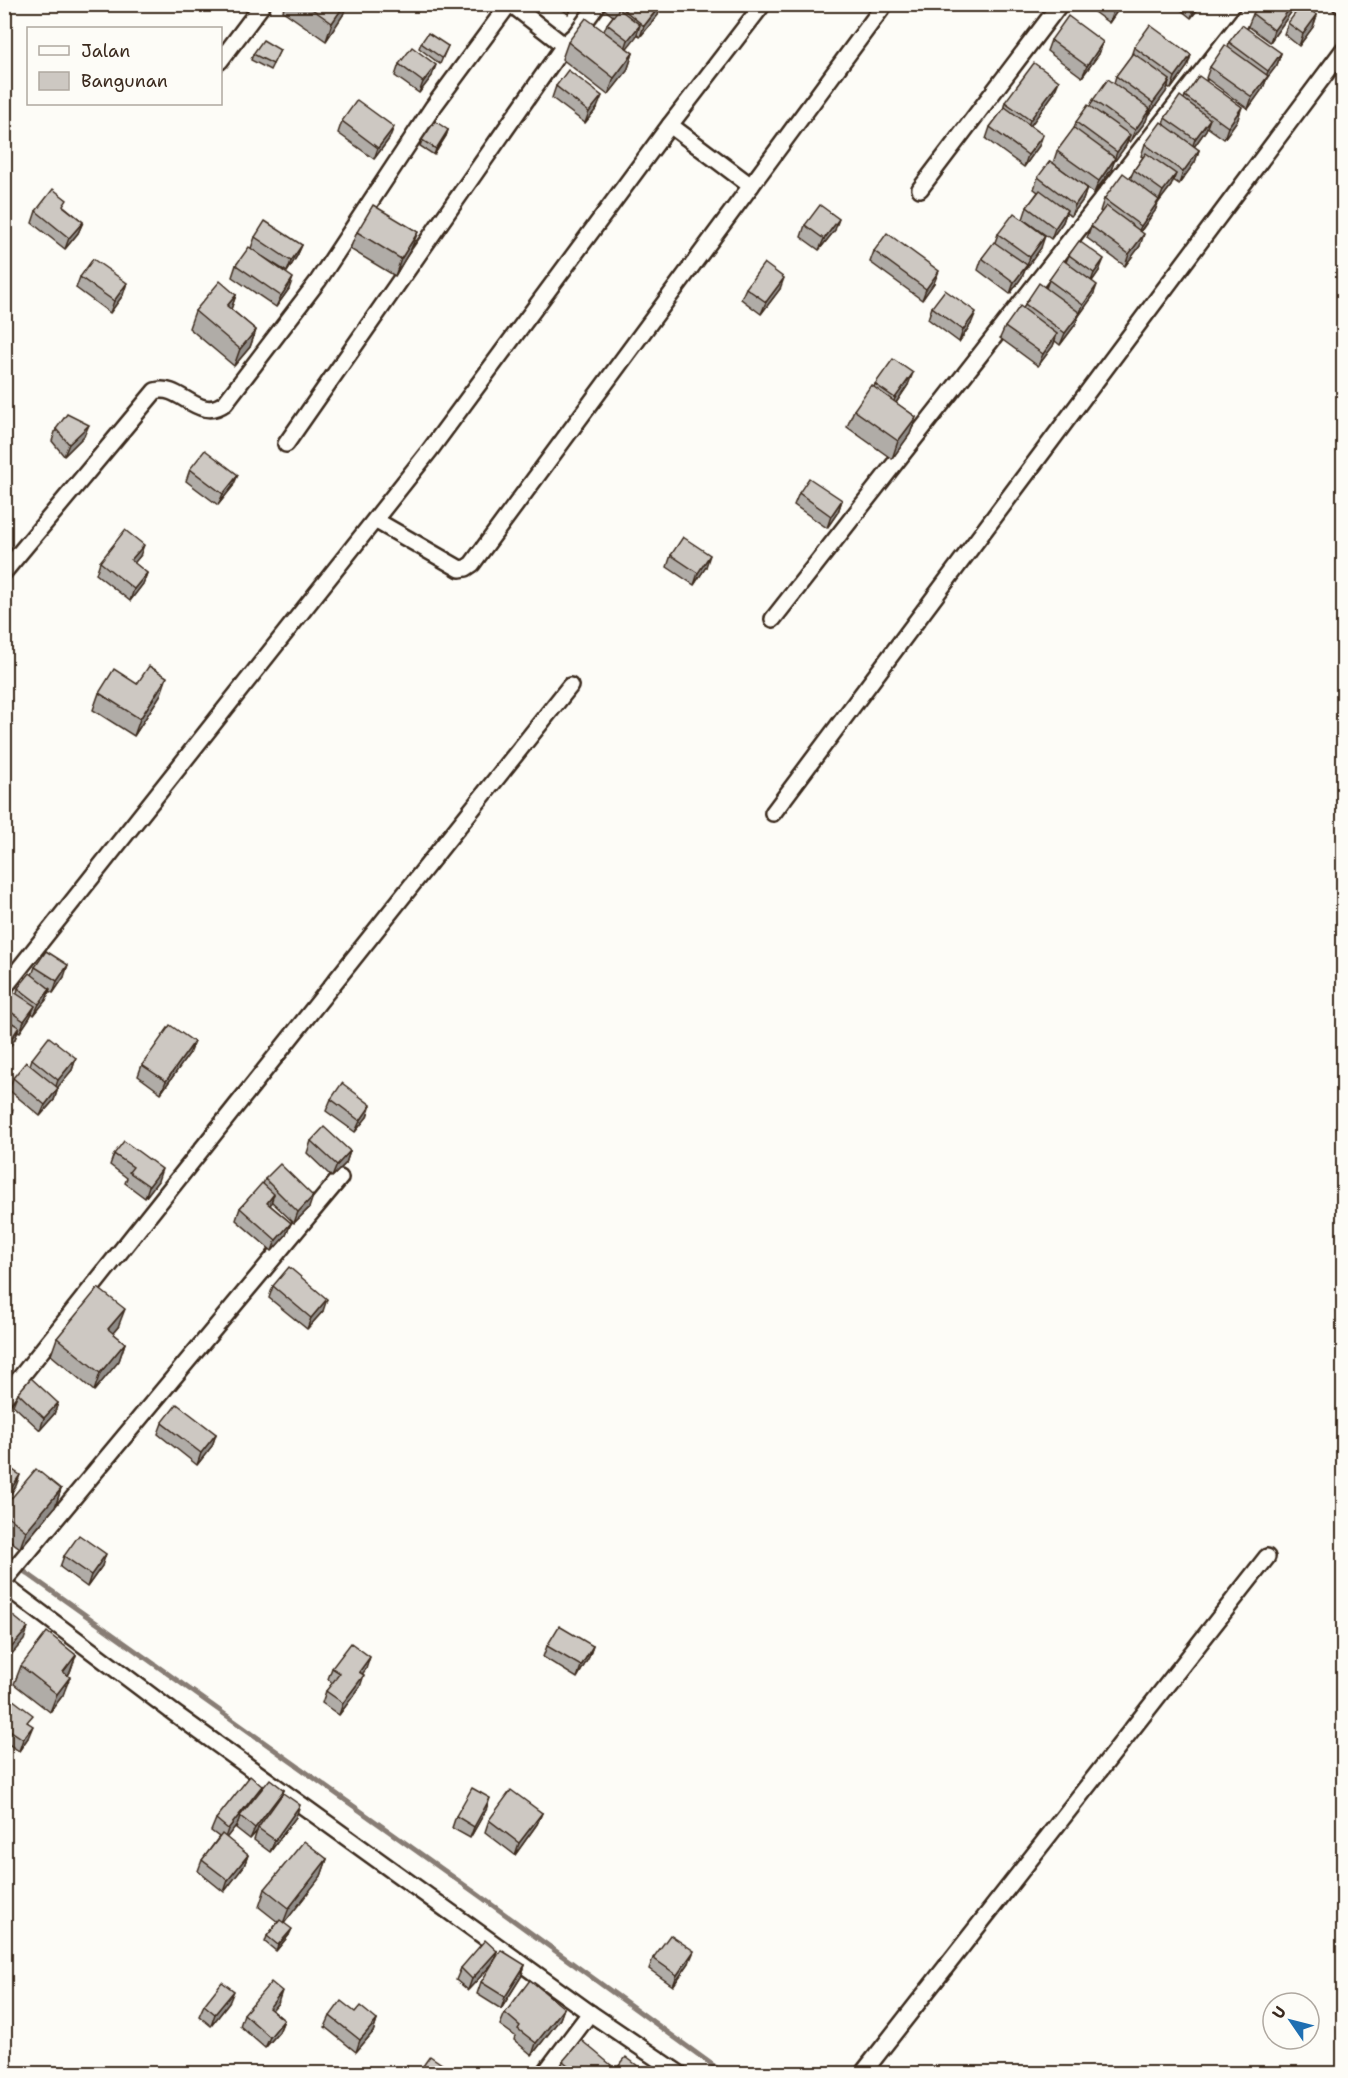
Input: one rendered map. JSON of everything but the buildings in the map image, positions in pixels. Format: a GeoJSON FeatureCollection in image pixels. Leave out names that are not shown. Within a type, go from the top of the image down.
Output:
{"type":"FeatureCollection","features":[{"type":"Feature","properties":{"kind":"street"},"geometry":{"type":"LineString","coordinates":[[222,58],[263,4]]}},
{"type":"Feature","properties":{"kind":"street"},"geometry":{"type":"LineString","coordinates":[[4,572],[155,391],[165,390],[208,410],[217,409],[225,403],[318,281],[433,107],[510,4],[565,44]]}},
{"type":"Feature","properties":{"kind":"street"},"geometry":{"type":"LineString","coordinates":[[286,444],[565,44],[576,34],[598,4]]}},
{"type":"Feature","properties":{"kind":"street"},"geometry":{"type":"LineString","coordinates":[[4,988],[430,450],[670,125],[763,4]]}},
{"type":"Feature","properties":{"kind":"street"},"geometry":{"type":"LineString","coordinates":[[375,520],[460,569],[472,564],[885,4]]}},
{"type":"Feature","properties":{"kind":"street"},"geometry":{"type":"LineString","coordinates":[[920,189],[1060,4]]}},
{"type":"Feature","properties":{"kind":"street"},"geometry":{"type":"LineString","coordinates":[[773,619],[1255,4]]}},
{"type":"Feature","properties":{"kind":"street"},"geometry":{"type":"LineString","coordinates":[[1340,4],[1344,7]]}},
{"type":"Feature","properties":{"kind":"street"},"geometry":{"type":"LineString","coordinates":[[773,813],[1344,49]]}},
{"type":"Feature","properties":{"kind":"street"},"geometry":{"type":"LineString","coordinates":[[670,125],[751,186]]}},
{"type":"Feature","properties":{"kind":"street"},"geometry":{"type":"LineString","coordinates":[[4,1398],[570,686]]}},
{"type":"Feature","properties":{"kind":"street"},"geometry":{"type":"LineString","coordinates":[[340,1178],[6,1581],[174,1713],[590,2013],[680,2073]]}},
{"type":"Feature","properties":{"kind":"street"},"geometry":{"type":"LineString","coordinates":[[862,2073],[1267,1557]]}},
{"type":"Feature","properties":{"kind":"street"},"geometry":{"type":"LineString","coordinates":[[544,2073],[590,2013]]}},
{"type":"Feature","properties":{"kind":"waterway"},"geometry":{"type":"LineString","coordinates":[[4,1557],[725,2074]]}}]}
